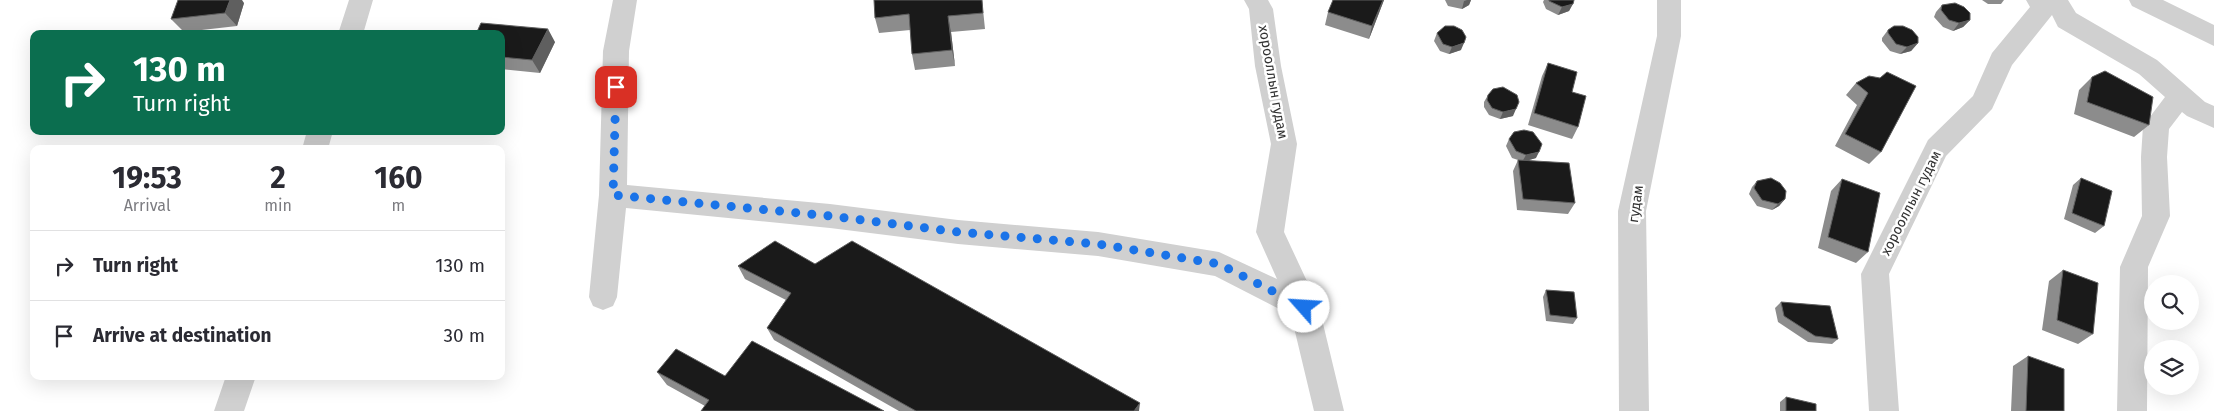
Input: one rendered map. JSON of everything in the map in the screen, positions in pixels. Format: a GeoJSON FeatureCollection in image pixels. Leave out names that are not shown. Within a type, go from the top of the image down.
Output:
{"type":"FeatureCollection","features":[{"type":"Feature","properties":{"kind":"street"},"geometry":{"type":"LineString","coordinates":[[351,30],[361,0]]}},
{"type":"Feature","properties":{"kind":"street"},"geometry":{"type":"LineString","coordinates":[[603,297],[613,195],[616,52],[625,0]]}},
{"type":"Feature","properties":{"kind":"street","name":"хорооллын гудам"},"geometry":{"type":"LineString","coordinates":[[1256,0],[1261,9],[1268,66],[1284,144],[1270,232],[1304,307],[1329,411]]}},
{"type":"Feature","properties":{"kind":"street","name":"гудам"},"geometry":{"type":"LineString","coordinates":[[1634,411],[1632,211],[1670,36],[1669,0]]}},
{"type":"Feature","properties":{"kind":"street","name":"хорооллын гудам"},"geometry":{"type":"LineString","coordinates":[[1884,411],[1876,274],[1901,218],[1937,148],[1984,102],[2001,60],[2043,8],[2038,0]]}},
{"type":"Feature","properties":{"kind":"street"},"geometry":{"type":"LineString","coordinates":[[2056,0],[2067,20],[2148,68],[2196,109],[2214,118]]}},
{"type":"Feature","properties":{"kind":"street"},"geometry":{"type":"LineString","coordinates":[[2141,0],[2214,36]]}},
{"type":"Feature","properties":{"kind":"street"},"geometry":{"type":"LineString","coordinates":[[2158,0],[2214,26]]}},
{"type":"Feature","properties":{"kind":"street"},"geometry":{"type":"LineString","coordinates":[[2132,411],[2134,267],[2156,216],[2154,157],[2156,126],[2180,96]]}},
{"type":"Feature","properties":{"kind":"street"},"geometry":{"type":"LineString","coordinates":[[613,195],[820,215],[958,232],[1098,244],[1219,264],[1304,307]]}},
{"type":"Feature","properties":{"kind":"street"},"geometry":{"type":"LineString","coordinates":[[229,411],[240,380]]}},
{"type":"Feature","properties":{"kind":"building"},"geometry":{"type":"Polygon","coordinates":[[[178,0],[230,0],[225,13],[171,19],[178,0]]]}},
{"type":"Feature","properties":{"kind":"building"},"geometry":{"type":"Polygon","coordinates":[[[874,0],[982,0],[983,13],[948,16],[952,50],[912,54],[909,14],[875,18],[874,0]]]}},
{"type":"Feature","properties":{"kind":"building"},"geometry":{"type":"Polygon","coordinates":[[[1333,0],[1383,0],[1372,26],[1328,12],[1333,0]]]}},
{"type":"Feature","properties":{"kind":"building"},"geometry":{"type":"Polygon","coordinates":[[[1549,0],[1574,0],[1573,4],[1562,7],[1549,0]]]}},
{"type":"Feature","properties":{"kind":"building"},"geometry":{"type":"Polygon","coordinates":[[[1955,3],[1964,7],[1970,13],[1970,20],[1959,23],[1949,20],[1941,10],[1942,5],[1955,3]]]}},
{"type":"Feature","properties":{"kind":"building"},"geometry":{"type":"Polygon","coordinates":[[[481,23],[548,29],[532,60],[505,57],[505,30],[478,30],[481,23]]]}},
{"type":"Feature","properties":{"kind":"building"},"geometry":{"type":"Polygon","coordinates":[[[1445,26],[1454,26],[1462,30],[1466,37],[1464,43],[1452,47],[1443,44],[1437,33],[1445,26]]]}},
{"type":"Feature","properties":{"kind":"building"},"geometry":{"type":"Polygon","coordinates":[[[1894,26],[1903,26],[1912,30],[1918,37],[1918,43],[1907,47],[1896,44],[1888,33],[1888,30],[1894,26]]]}},
{"type":"Feature","properties":{"kind":"building"},"geometry":{"type":"Polygon","coordinates":[[[1548,63],[1577,72],[1572,92],[1586,96],[1578,127],[1534,113],[1548,63]]]}},
{"type":"Feature","properties":{"kind":"building"},"geometry":{"type":"Polygon","coordinates":[[[2105,71],[2153,97],[2149,125],[2087,102],[2092,77],[2105,71]]]}},
{"type":"Feature","properties":{"kind":"building"},"geometry":{"type":"Polygon","coordinates":[[[1887,72],[1916,86],[1881,152],[1845,134],[1868,93],[1856,83],[1869,76],[1880,78],[1887,72]]]}},
{"type":"Feature","properties":{"kind":"building"},"geometry":{"type":"Polygon","coordinates":[[[1503,87],[1517,95],[1519,102],[1516,109],[1503,112],[1492,108],[1487,100],[1488,95],[1493,89],[1503,87]]]}},
{"type":"Feature","properties":{"kind":"building"},"geometry":{"type":"Polygon","coordinates":[[[1524,130],[1533,132],[1542,144],[1539,152],[1526,155],[1516,151],[1509,139],[1514,132],[1524,130]]]}},
{"type":"Feature","properties":{"kind":"building"},"geometry":{"type":"Polygon","coordinates":[[[1518,160],[1569,163],[1575,203],[1523,199],[1518,160]]]}},
{"type":"Feature","properties":{"kind":"building"},"geometry":{"type":"Polygon","coordinates":[[[1771,178],[1780,183],[1786,191],[1785,199],[1778,204],[1762,200],[1754,188],[1757,181],[1771,178]]]}},
{"type":"Feature","properties":{"kind":"building"},"geometry":{"type":"Polygon","coordinates":[[[2081,178],[2112,191],[2104,226],[2072,213],[2081,178]]]}},
{"type":"Feature","properties":{"kind":"building"},"geometry":{"type":"Polygon","coordinates":[[[1842,179],[1880,193],[1868,252],[1828,237],[1842,179]]]}},
{"type":"Feature","properties":{"kind":"building"},"geometry":{"type":"Polygon","coordinates":[[[775,241],[815,264],[852,241],[1140,403],[1134,411],[916,411],[767,328],[791,293],[738,266],[775,241]]]}},
{"type":"Feature","properties":{"kind":"building"},"geometry":{"type":"Polygon","coordinates":[[[2063,270],[2098,283],[2093,334],[2057,320],[2063,270]]]}},
{"type":"Feature","properties":{"kind":"building"},"geometry":{"type":"Polygon","coordinates":[[[1546,290],[1574,292],[1577,318],[1550,315],[1546,290]]]}},
{"type":"Feature","properties":{"kind":"building"},"geometry":{"type":"Polygon","coordinates":[[[1781,302],[1830,306],[1838,339],[1815,336],[1784,316],[1781,302]]]}},
{"type":"Feature","properties":{"kind":"building"},"geometry":{"type":"Polygon","coordinates":[[[752,341],[884,411],[701,411],[709,400],[657,372],[676,349],[725,376],[752,341]]]}},
{"type":"Feature","properties":{"kind":"building"},"geometry":{"type":"Polygon","coordinates":[[[2028,356],[2064,369],[2064,411],[2026,411],[2028,356]]]}},
{"type":"Feature","properties":{"kind":"building"},"geometry":{"type":"Polygon","coordinates":[[[1786,397],[1816,404],[1816,411],[1786,411],[1786,397]]]}},
{"type":"Feature","properties":{"kind":"route"},"geometry":{"type":"LineString","coordinates":[[616,87],[613,195],[729,205],[958,232],[1098,244],[1219,264],[1304,307]]}}]}
